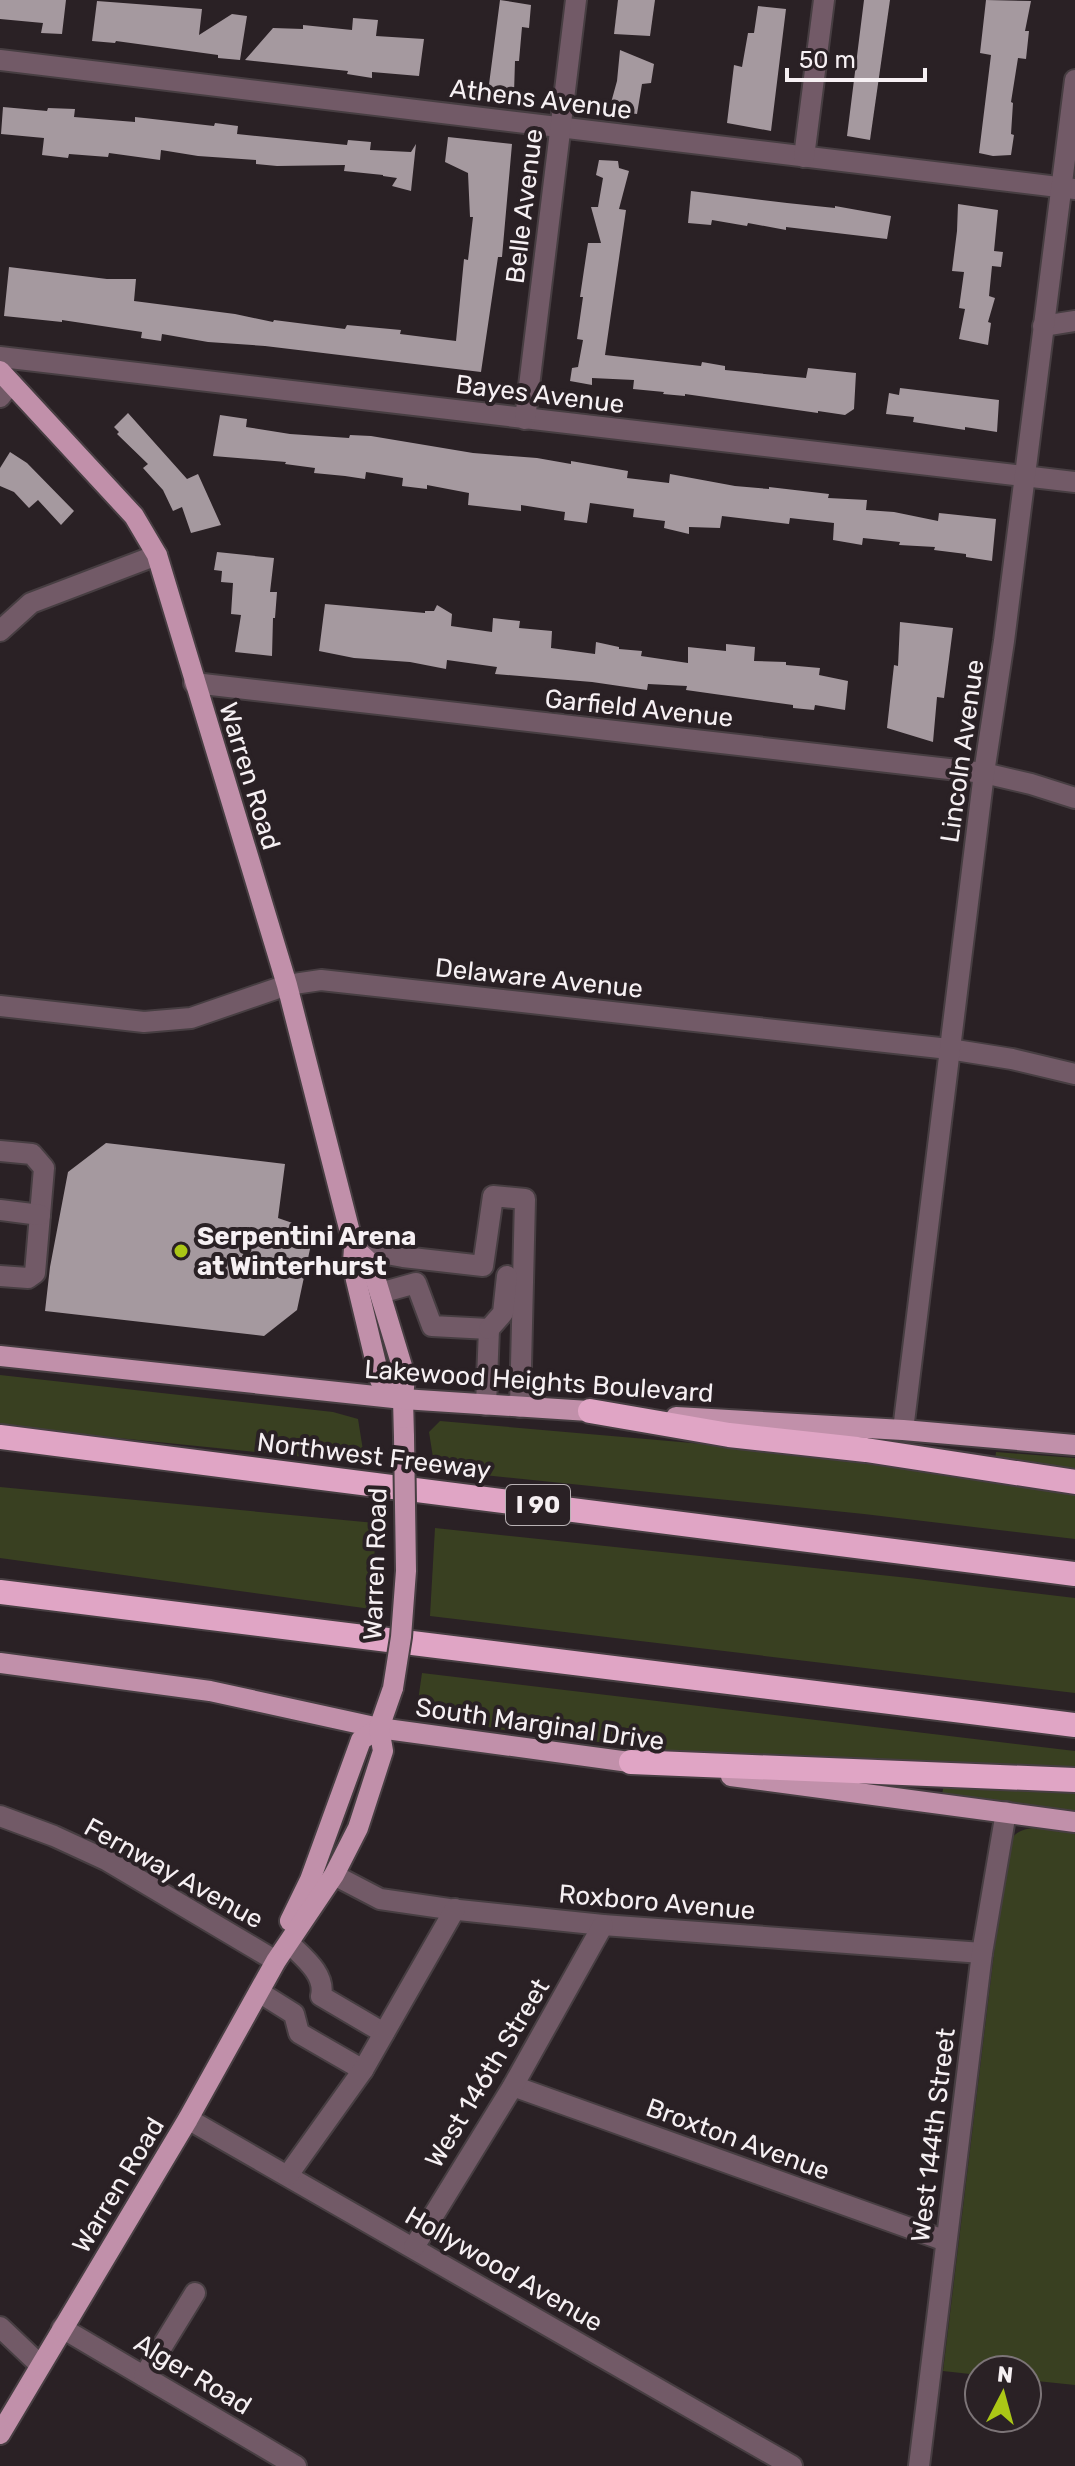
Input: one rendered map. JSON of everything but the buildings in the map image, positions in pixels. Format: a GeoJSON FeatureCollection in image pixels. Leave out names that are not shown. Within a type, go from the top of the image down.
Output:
{"type":"FeatureCollection","features":[{"type":"Feature","properties":{"kind":"highway"},"geometry":{"type":"LineString","coordinates":[[590,1411],[729,1435],[866,1450],[1075,1482]]}},
{"type":"Feature","properties":{"kind":"highway","name":"Northwest Freeway"},"geometry":{"type":"LineString","coordinates":[[0,1437],[1075,1574]]}},
{"type":"Feature","properties":{"kind":"highway"},"geometry":{"type":"LineString","coordinates":[[0,1592],[1075,1725]]}},
{"type":"Feature","properties":{"kind":"highway"},"geometry":{"type":"LineString","coordinates":[[631,1762],[1075,1780]]}},
{"type":"Feature","properties":{"kind":"main road","name":"Warren Road"},"geometry":{"type":"LineString","coordinates":[[4,383],[134,516],[157,555],[287,985],[354,1248],[356,1280],[380,1380],[403,1399]]}},
{"type":"Feature","properties":{"kind":"main road","name":"Warren Road"},"geometry":{"type":"LineString","coordinates":[[0,2434],[188,2119],[276,1961],[334,1875],[358,1828],[383,1751],[379,1728],[393,1688],[406,1571],[405,1376],[368,1261],[354,1248]]}},
{"type":"Feature","properties":{"kind":"main road","name":"Lakewood Heights Boulevard"},"geometry":{"type":"LineString","coordinates":[[0,1356],[403,1399],[903,1430],[1075,1445]]}},
{"type":"Feature","properties":{"kind":"main road","name":"South Marginal Drive"},"geometry":{"type":"LineString","coordinates":[[0,1663],[210,1691],[379,1728],[1075,1822]]}},
{"type":"Feature","properties":{"kind":"main road","name":"Warren Road"},"geometry":{"type":"LineString","coordinates":[[276,1961],[287,1928],[310,1880],[361,1740],[379,1728]]}},
{"type":"Feature","properties":{"kind":"street","name":"Belle Avenue"},"geometry":{"type":"LineString","coordinates":[[525,419],[576,0]]}},
{"type":"Feature","properties":{"kind":"street"},"geometry":{"type":"LineString","coordinates":[[804,157],[824,0]]}},
{"type":"Feature","properties":{"kind":"street","name":"Athens Avenue"},"geometry":{"type":"LineString","coordinates":[[0,60],[1068,188]]}},
{"type":"Feature","properties":{"kind":"street","name":"Lincoln Avenue"},"geometry":{"type":"LineString","coordinates":[[903,1430],[1043,326],[1068,188],[1075,80]]}},
{"type":"Feature","properties":{"kind":"street"},"geometry":{"type":"LineString","coordinates":[[1043,326],[1075,321]]}},
{"type":"Feature","properties":{"kind":"street","name":"Bayes Avenue"},"geometry":{"type":"LineString","coordinates":[[0,357],[1075,482]]}},
{"type":"Feature","properties":{"kind":"street"},"geometry":{"type":"LineString","coordinates":[[0,631],[31,603],[157,555]]}},
{"type":"Feature","properties":{"kind":"street","name":"Garfield Avenue"},"geometry":{"type":"LineString","coordinates":[[194,683],[984,773],[1075,798]]}},
{"type":"Feature","properties":{"kind":"street","name":"Delaware Avenue"},"geometry":{"type":"LineString","coordinates":[[0,1006],[144,1022],[160,1021],[191,1018],[287,985],[321,980],[949,1049],[1012,1059],[1075,1074]]}},
{"type":"Feature","properties":{"kind":"street"},"geometry":{"type":"LineString","coordinates":[[0,1151],[32,1154],[44,1168],[35,1273],[28,1278],[0,1276]]}},
{"type":"Feature","properties":{"kind":"street"},"geometry":{"type":"LineString","coordinates":[[354,1248],[483,1266],[493,1196],[525,1199],[520,1407]]}},
{"type":"Feature","properties":{"kind":"street"},"geometry":{"type":"LineString","coordinates":[[0,1210],[40,1215]]}},
{"type":"Feature","properties":{"kind":"street"},"geometry":{"type":"LineString","coordinates":[[486,1405],[489,1329],[503,1313],[507,1276]]}},
{"type":"Feature","properties":{"kind":"street"},"geometry":{"type":"LineString","coordinates":[[380,1293],[416,1283],[432,1326],[489,1329]]}},
{"type":"Feature","properties":{"kind":"street","name":"West 144th Street"},"geometry":{"type":"LineString","coordinates":[[919,2466],[982,1953],[1006,1812]]}},
{"type":"Feature","properties":{"kind":"street","name":"Fernway Avenue"},"geometry":{"type":"LineString","coordinates":[[0,1816],[106,1860],[276,1961]]}},
{"type":"Feature","properties":{"kind":"street","name":"Roxboro Avenue"},"geometry":{"type":"LineString","coordinates":[[334,1875],[380,1899],[455,1909],[603,1925],[982,1953]]}},
{"type":"Feature","properties":{"kind":"street"},"geometry":{"type":"LineString","coordinates":[[288,2175],[363,2070],[455,1909]]}},
{"type":"Feature","properties":{"kind":"street","name":"West 146th Street"},"geometry":{"type":"LineString","coordinates":[[414,2247],[513,2086],[603,1925]]}},
{"type":"Feature","properties":{"kind":"street"},"geometry":{"type":"LineString","coordinates":[[289,1943],[319,1976],[323,1986],[321,1996],[384,2033]]}},
{"type":"Feature","properties":{"kind":"street"},"geometry":{"type":"LineString","coordinates":[[259,1992],[294,2014],[299,2033],[363,2070]]}},
{"type":"Feature","properties":{"kind":"street","name":"Broxton Avenue"},"geometry":{"type":"LineString","coordinates":[[513,2086],[946,2241]]}},
{"type":"Feature","properties":{"kind":"street","name":"Hollywood Avenue"},"geometry":{"type":"LineString","coordinates":[[188,2119],[792,2466]]}},
{"type":"Feature","properties":{"kind":"street"},"geometry":{"type":"LineString","coordinates":[[144,2376],[195,2293]]}},
{"type":"Feature","properties":{"kind":"street"},"geometry":{"type":"LineString","coordinates":[[0,2327],[40,2365]]}},
{"type":"Feature","properties":{"kind":"street","name":"Alger Road"},"geometry":{"type":"LineString","coordinates":[[62,2328],[296,2466]]}},
{"type":"Feature","properties":{"kind":"green space"},"geometry":{"type":"Polygon","coordinates":[[[0,1375],[333,1412],[358,1419],[365,1463],[0,1426],[0,1375]]]}},
{"type":"Feature","properties":{"kind":"green space"},"geometry":{"type":"Polygon","coordinates":[[[440,1421],[692,1443],[950,1471],[1075,1493],[1075,1539],[435,1470],[429,1432],[440,1421]]]}},
{"type":"Feature","properties":{"kind":"green space"},"geometry":{"type":"Polygon","coordinates":[[[996,1452],[1075,1458],[1075,1472],[995,1460],[996,1452]]]}},
{"type":"Feature","properties":{"kind":"green space"},"geometry":{"type":"Polygon","coordinates":[[[0,1487],[375,1523],[371,1609],[0,1558],[0,1487]]]}},
{"type":"Feature","properties":{"kind":"green space"},"geometry":{"type":"Polygon","coordinates":[[[435,1528],[1075,1598],[1075,1693],[430,1616],[435,1528]]]}},
{"type":"Feature","properties":{"kind":"green space"},"geometry":{"type":"Polygon","coordinates":[[[422,1673],[1075,1751],[1075,1770],[709,1755],[514,1732],[432,1716],[418,1701],[422,1673]]]}},
{"type":"Feature","properties":{"kind":"green space"},"geometry":{"type":"Polygon","coordinates":[[[944,1785],[1075,1793],[1075,1811],[942,1794],[944,1785]]]}},
{"type":"Feature","properties":{"kind":"green space"},"geometry":{"type":"Polygon","coordinates":[[[1034,1828],[1075,1833],[1075,2385],[1043,2382],[1043,2354],[963,2354],[963,2373],[943,2371],[1006,1855],[1009,1843],[1022,1831],[1034,1828]]]}},
{"type":"Feature","properties":{"kind":"place","name":"Serpentini Arena at Winterhurst"},"geometry":{"type":"Point","coordinates":[181,1251]}}]}
